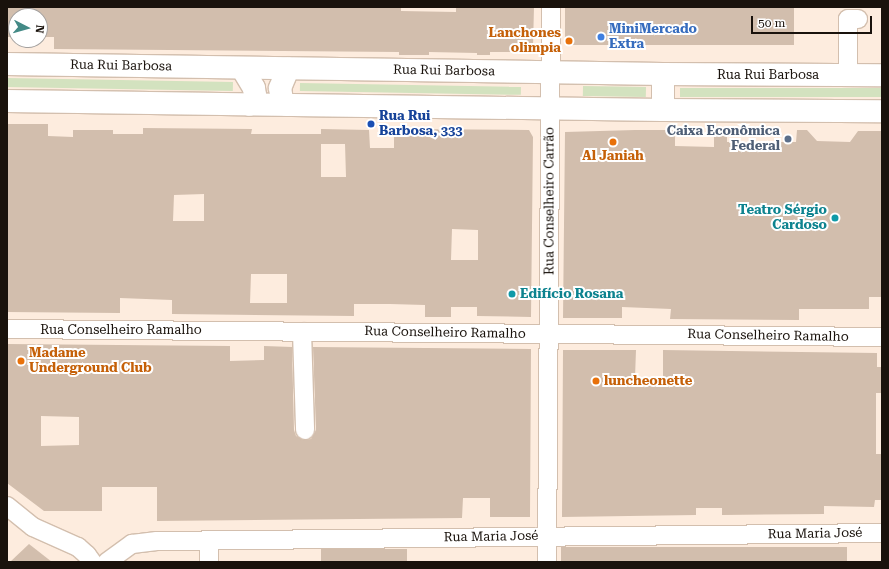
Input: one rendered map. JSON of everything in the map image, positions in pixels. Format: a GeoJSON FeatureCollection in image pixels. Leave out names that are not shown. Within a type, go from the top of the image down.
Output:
{"type":"FeatureCollection","features":[{"type":"Feature","properties":{"kind":"main road","name":"Rua Rui Barbosa"},"geometry":{"type":"LineString","coordinates":[[7,64],[550,73],[882,75]]}},
{"type":"Feature","properties":{"kind":"main road"},"geometry":{"type":"LineString","coordinates":[[242,68],[254,88],[255,95],[253,103],[249,105]]}},
{"type":"Feature","properties":{"kind":"main road"},"geometry":{"type":"LineString","coordinates":[[287,105],[282,100],[280,88],[288,69]]}},
{"type":"Feature","properties":{"kind":"main road"},"geometry":{"type":"LineString","coordinates":[[663,74],[663,110]]}},
{"type":"Feature","properties":{"kind":"main road"},"geometry":{"type":"LineString","coordinates":[[7,101],[550,109],[882,111]]}},
{"type":"Feature","properties":{"kind":"street","name":"Rua Conselheiro Carrão"},"geometry":{"type":"LineString","coordinates":[[547,562],[551,7]]}},
{"type":"Feature","properties":{"kind":"street"},"geometry":{"type":"LineString","coordinates":[[848,75],[848,18],[858,19]]}},
{"type":"Feature","properties":{"kind":"street","name":"Rua Conselheiro Ramalho"},"geometry":{"type":"LineString","coordinates":[[7,330],[882,337]]}},
{"type":"Feature","properties":{"kind":"street"},"geometry":{"type":"LineString","coordinates":[[302,332],[305,430]]}},
{"type":"Feature","properties":{"kind":"street"},"geometry":{"type":"LineString","coordinates":[[7,506],[33,527],[78,547],[88,555],[92,562]]}},
{"type":"Feature","properties":{"kind":"street","name":"Rua Maria José"},"geometry":{"type":"LineString","coordinates":[[107,562],[132,544],[209,540],[882,533]]}},
{"type":"Feature","properties":{"kind":"street"},"geometry":{"type":"LineString","coordinates":[[209,540],[209,562]]}},
{"type":"Feature","properties":{"kind":"green space"},"geometry":{"type":"Polygon","coordinates":[[[7,78],[233,82],[233,91],[7,87],[7,78]]]}},
{"type":"Feature","properties":{"kind":"green space"},"geometry":{"type":"Polygon","coordinates":[[[300,83],[521,87],[521,95],[300,91],[300,83]]]}},
{"type":"Feature","properties":{"kind":"green space"},"geometry":{"type":"Polygon","coordinates":[[[583,86],[646,87],[646,97],[583,96],[583,86]]]}},
{"type":"Feature","properties":{"kind":"green space"},"geometry":{"type":"Polygon","coordinates":[[[680,88],[882,88],[882,97],[680,97],[680,88]]]}},
{"type":"Feature","properties":{"kind":"building"},"geometry":{"type":"Polygon","coordinates":[[[7,7],[401,7],[401,11],[456,12],[456,7],[534,7],[533,52],[490,52],[490,55],[477,55],[477,53],[429,52],[429,55],[399,55],[399,52],[54,49],[54,37],[48,37],[48,8],[8,8],[7,37],[7,7]]]}},
{"type":"Feature","properties":{"kind":"building"},"geometry":{"type":"Polygon","coordinates":[[[565,7],[794,7],[794,45],[565,45],[565,7]]]}},
{"type":"Feature","properties":{"kind":"building"},"geometry":{"type":"Polygon","coordinates":[[[7,124],[48,124],[48,136],[73,137],[73,130],[113,130],[113,134],[143,134],[143,128],[252,129],[251,134],[321,134],[321,129],[369,130],[370,148],[394,148],[394,129],[529,130],[533,137],[531,317],[477,316],[477,307],[451,307],[451,317],[425,317],[425,305],[390,304],[354,304],[354,316],[172,314],[172,300],[120,298],[120,313],[7,312],[7,124]],[[321,144],[321,177],[346,177],[345,144],[321,144]],[[204,194],[174,195],[173,221],[204,221],[204,194]],[[452,229],[451,260],[478,260],[478,230],[452,229]],[[251,274],[250,303],[287,303],[287,274],[251,274]]]}},
{"type":"Feature","properties":{"kind":"building"},"geometry":{"type":"Polygon","coordinates":[[[675,130],[675,146],[714,147],[714,130],[727,130],[727,142],[796,142],[797,130],[807,130],[817,141],[850,142],[858,131],[882,131],[882,297],[869,297],[869,309],[799,309],[799,320],[670,319],[671,309],[622,307],[622,318],[563,318],[565,132],[675,130]]]}},
{"type":"Feature","properties":{"kind":"building"},"geometry":{"type":"Polygon","coordinates":[[[7,344],[230,346],[230,361],[264,360],[264,346],[292,347],[294,430],[296,436],[305,440],[311,439],[316,430],[313,347],[531,349],[530,517],[490,517],[490,498],[463,498],[462,518],[157,521],[157,487],[102,487],[102,511],[44,511],[7,483],[7,344]],[[41,416],[41,446],[79,445],[79,417],[41,416]]]}},
{"type":"Feature","properties":{"kind":"building"},"geometry":{"type":"Polygon","coordinates":[[[563,350],[636,350],[635,378],[663,378],[663,350],[877,353],[877,367],[882,367],[882,393],[876,393],[876,454],[882,454],[882,500],[875,500],[874,507],[824,506],[824,514],[722,515],[722,508],[696,508],[696,515],[562,517],[563,350]]]}},
{"type":"Feature","properties":{"kind":"building"},"geometry":{"type":"Polygon","coordinates":[[[29,544],[52,562],[10,562],[29,544]]]}},
{"type":"Feature","properties":{"kind":"building"},"geometry":{"type":"Polygon","coordinates":[[[561,547],[847,547],[847,562],[561,562],[561,547]]]}},
{"type":"Feature","properties":{"kind":"building"},"geometry":{"type":"Polygon","coordinates":[[[321,549],[407,549],[407,562],[321,562],[321,549]]]}},
{"type":"Feature","properties":{"kind":"place","name":"MiniMercado Extra"},"geometry":{"type":"Point","coordinates":[601,37]}},
{"type":"Feature","properties":{"kind":"place","name":"Lanchones olimpia"},"geometry":{"type":"Point","coordinates":[569,41]}},
{"type":"Feature","properties":{"kind":"place","name":"Rua Rui Barbosa, 333"},"geometry":{"type":"Point","coordinates":[371,124]}},
{"type":"Feature","properties":{"kind":"place","name":"Caixa Econômica Federal"},"geometry":{"type":"Point","coordinates":[788,139]}},
{"type":"Feature","properties":{"kind":"place","name":"Al Janiah"},"geometry":{"type":"Point","coordinates":[613,142]}},
{"type":"Feature","properties":{"kind":"place","name":"Teatro Sérgio Cardoso"},"geometry":{"type":"Point","coordinates":[835,218]}},
{"type":"Feature","properties":{"kind":"place","name":"Edifício Rosana"},"geometry":{"type":"Point","coordinates":[512,294]}},
{"type":"Feature","properties":{"kind":"place","name":"Madame Underground Club"},"geometry":{"type":"Point","coordinates":[21,361]}},
{"type":"Feature","properties":{"kind":"place","name":"luncheonette"},"geometry":{"type":"Point","coordinates":[596,381]}}]}
